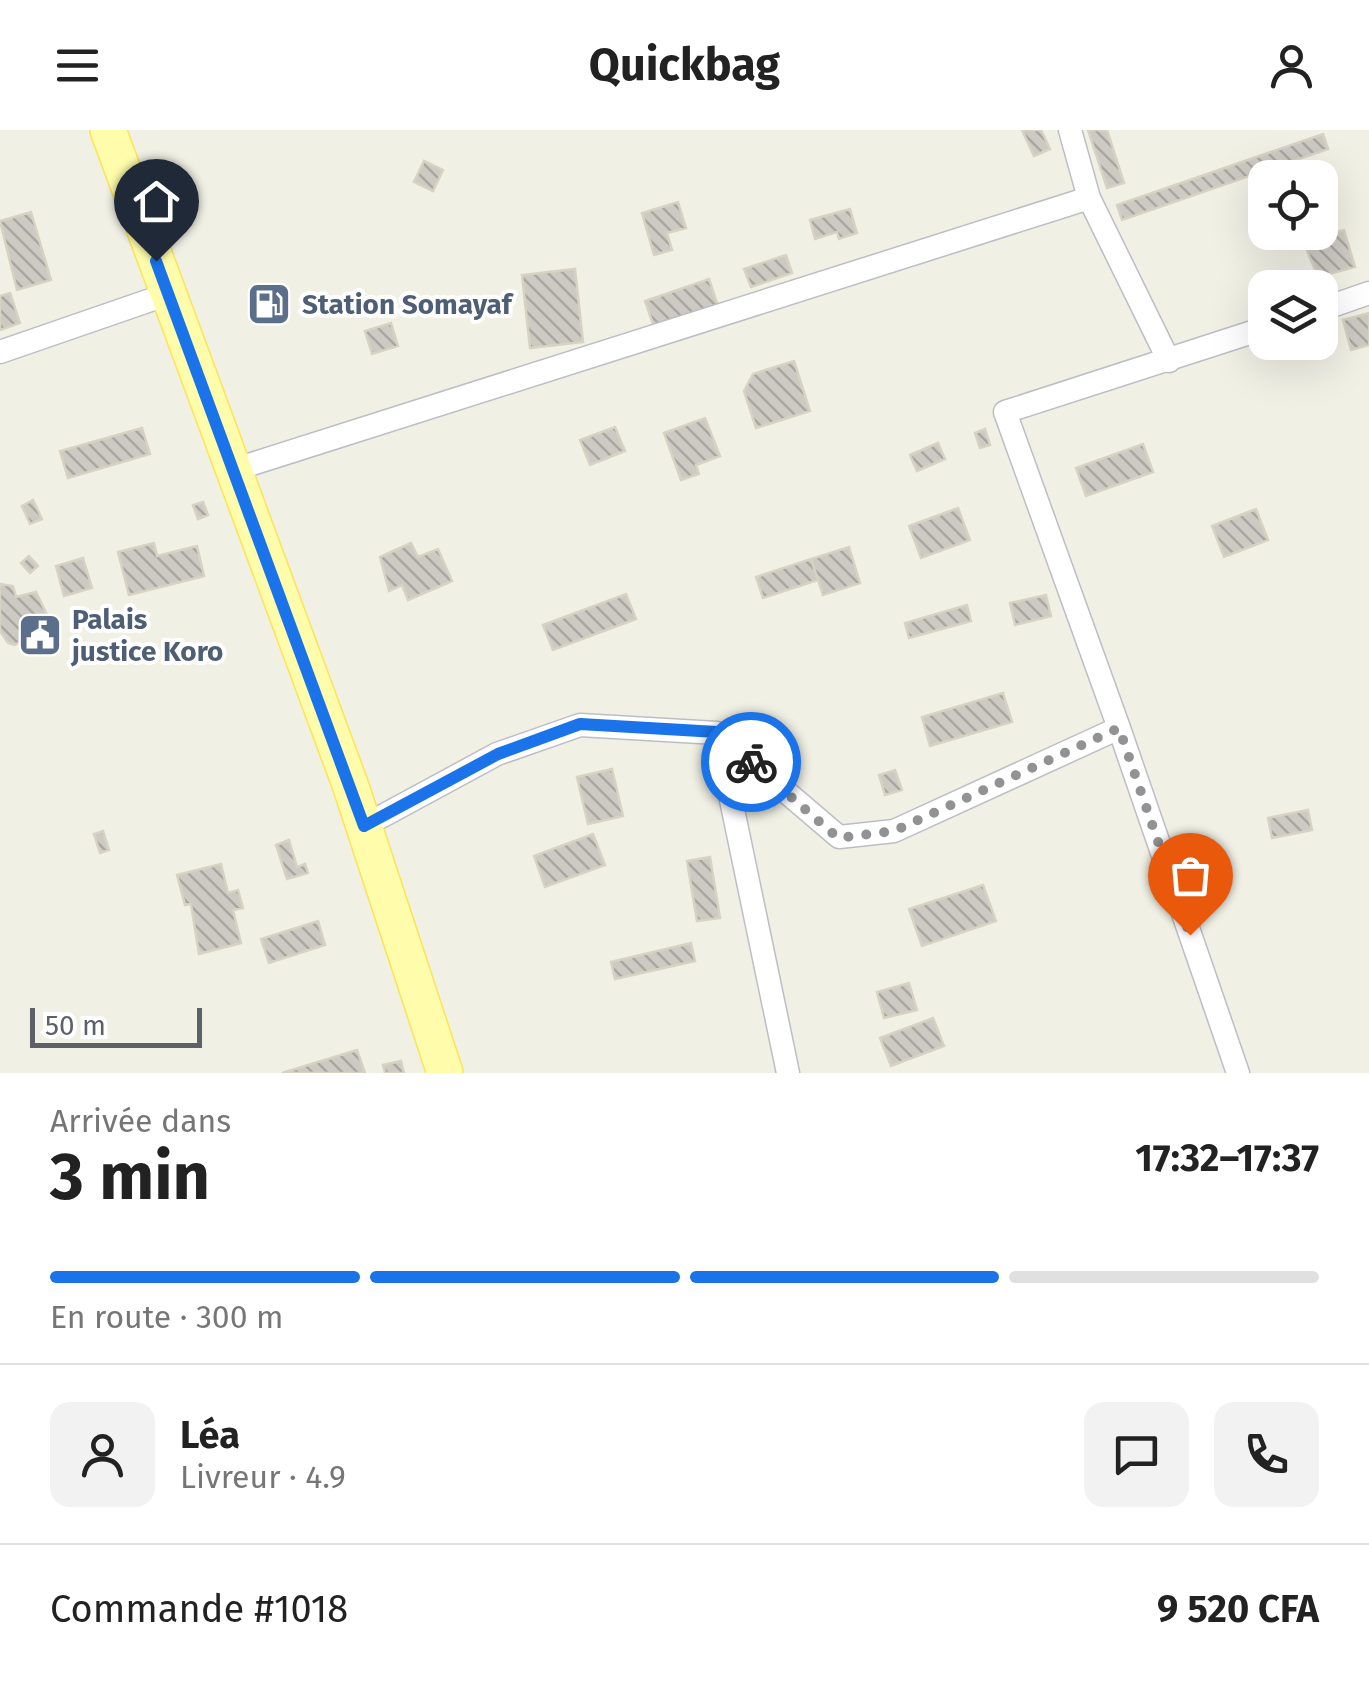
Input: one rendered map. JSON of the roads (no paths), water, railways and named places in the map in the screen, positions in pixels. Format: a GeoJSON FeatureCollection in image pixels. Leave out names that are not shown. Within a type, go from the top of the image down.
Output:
{"type":"FeatureCollection","features":[{"type":"Feature","properties":{"kind":"main road"},"geometry":{"type":"LineString","coordinates":[[108,130],[364,826],[445,1073]]}},
{"type":"Feature","properties":{"kind":"street"},"geometry":{"type":"LineString","coordinates":[[1070,130],[1088,198],[1169,361]]}},
{"type":"Feature","properties":{"kind":"street"},"geometry":{"type":"LineString","coordinates":[[233,470],[1088,198]]}},
{"type":"Feature","properties":{"kind":"street"},"geometry":{"type":"LineString","coordinates":[[1338,304],[1369,293]]}},
{"type":"Feature","properties":{"kind":"street"},"geometry":{"type":"LineString","coordinates":[[0,352],[168,294]]}},
{"type":"Feature","properties":{"kind":"street"},"geometry":{"type":"LineString","coordinates":[[1238,1073],[1005,412],[1248,334]]}},
{"type":"Feature","properties":{"kind":"street"},"geometry":{"type":"LineString","coordinates":[[364,826],[498,754],[580,724],[717,732],[838,838],[894,831],[1119,728]]}},
{"type":"Feature","properties":{"kind":"street"},"geometry":{"type":"LineString","coordinates":[[717,732],[788,1073]]}},
{"type":"Feature","properties":{"kind":"place","name":"Station Somayaf"},"geometry":{"type":"Point","coordinates":[269,304]}},
{"type":"Feature","properties":{"kind":"place","name":"Palais justice Koro"},"geometry":{"type":"Point","coordinates":[40,635]}}]}
